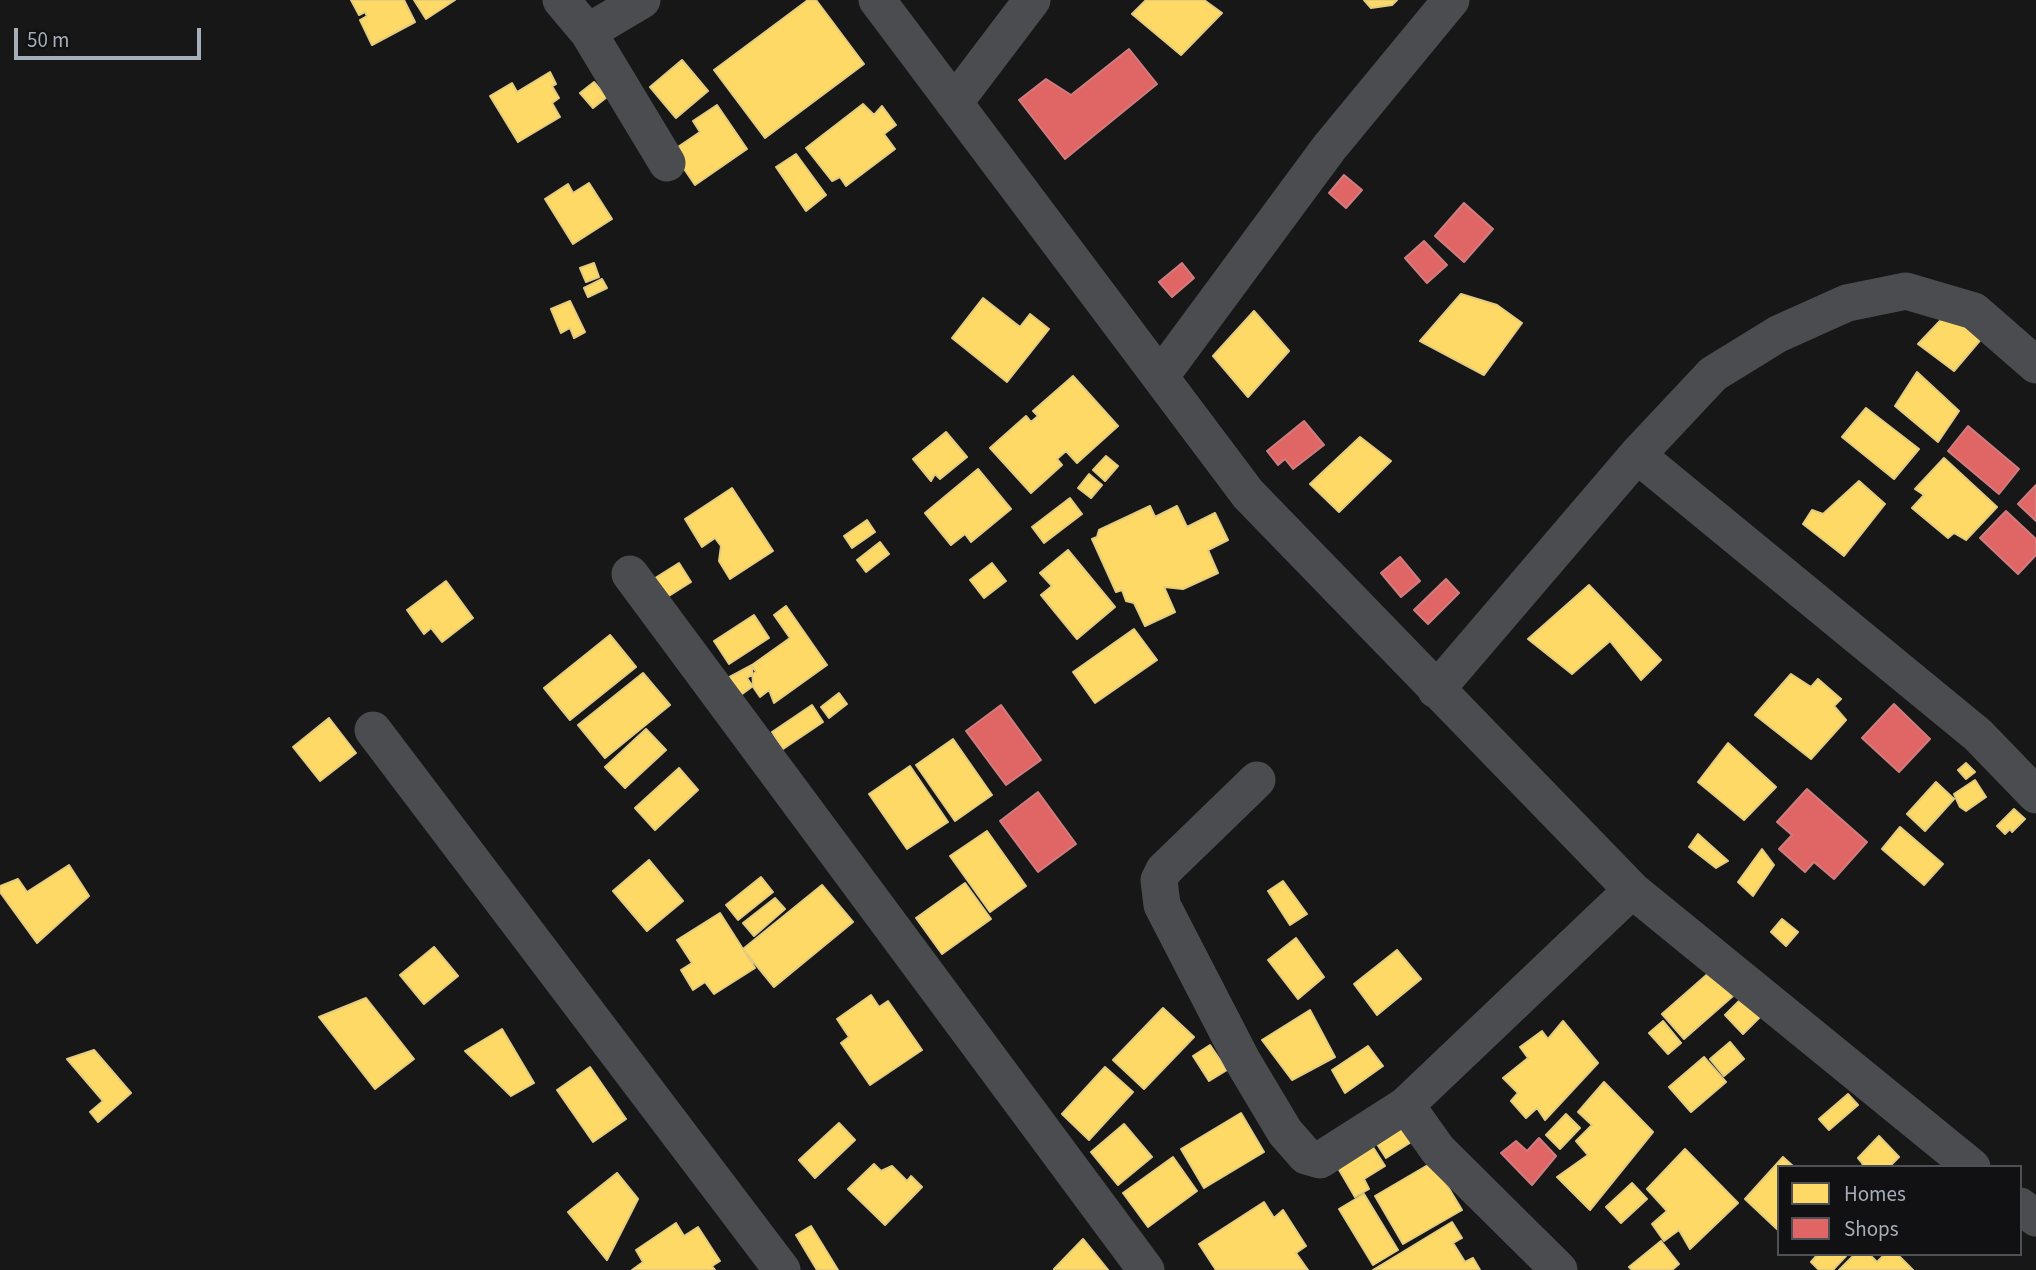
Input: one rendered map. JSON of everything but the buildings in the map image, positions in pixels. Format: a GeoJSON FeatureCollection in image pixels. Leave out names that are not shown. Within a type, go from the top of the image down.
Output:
{"type":"FeatureCollection","features":[{"type":"Feature","properties":{"kind":"street"},"geometry":{"type":"LineString","coordinates":[[561,0],[588,32],[667,163]]}},
{"type":"Feature","properties":{"kind":"street"},"geometry":{"type":"LineString","coordinates":[[588,32],[642,0]]}},
{"type":"Feature","properties":{"kind":"street"},"geometry":{"type":"LineString","coordinates":[[877,0],[1248,494],[1632,890],[1970,1165]]}},
{"type":"Feature","properties":{"kind":"street"},"geometry":{"type":"LineString","coordinates":[[954,103],[1032,0]]}},
{"type":"Feature","properties":{"kind":"street"},"geometry":{"type":"LineString","coordinates":[[1160,377],[1329,148],[1451,0]]}},
{"type":"Feature","properties":{"kind":"street"},"geometry":{"type":"LineString","coordinates":[[1436,690],[1637,455],[1713,374],[1778,334],[1847,303],[1906,291],[1974,312],[2036,365]]}},
{"type":"Feature","properties":{"kind":"street"},"geometry":{"type":"LineString","coordinates":[[1637,455],[1978,735],[2036,795]]}},
{"type":"Feature","properties":{"kind":"street"},"geometry":{"type":"LineString","coordinates":[[630,574],[1146,1270]]}},
{"type":"Feature","properties":{"kind":"street"},"geometry":{"type":"LineString","coordinates":[[373,730],[782,1270]]}},
{"type":"Feature","properties":{"kind":"street"},"geometry":{"type":"LineString","coordinates":[[1257,780],[1164,870],[1160,880],[1162,905],[1242,1060],[1285,1132],[1306,1156],[1320,1160],[1406,1105],[1632,890]]}},
{"type":"Feature","properties":{"kind":"street"},"geometry":{"type":"LineString","coordinates":[[1406,1105],[1438,1150],[1559,1270]]}}]}
